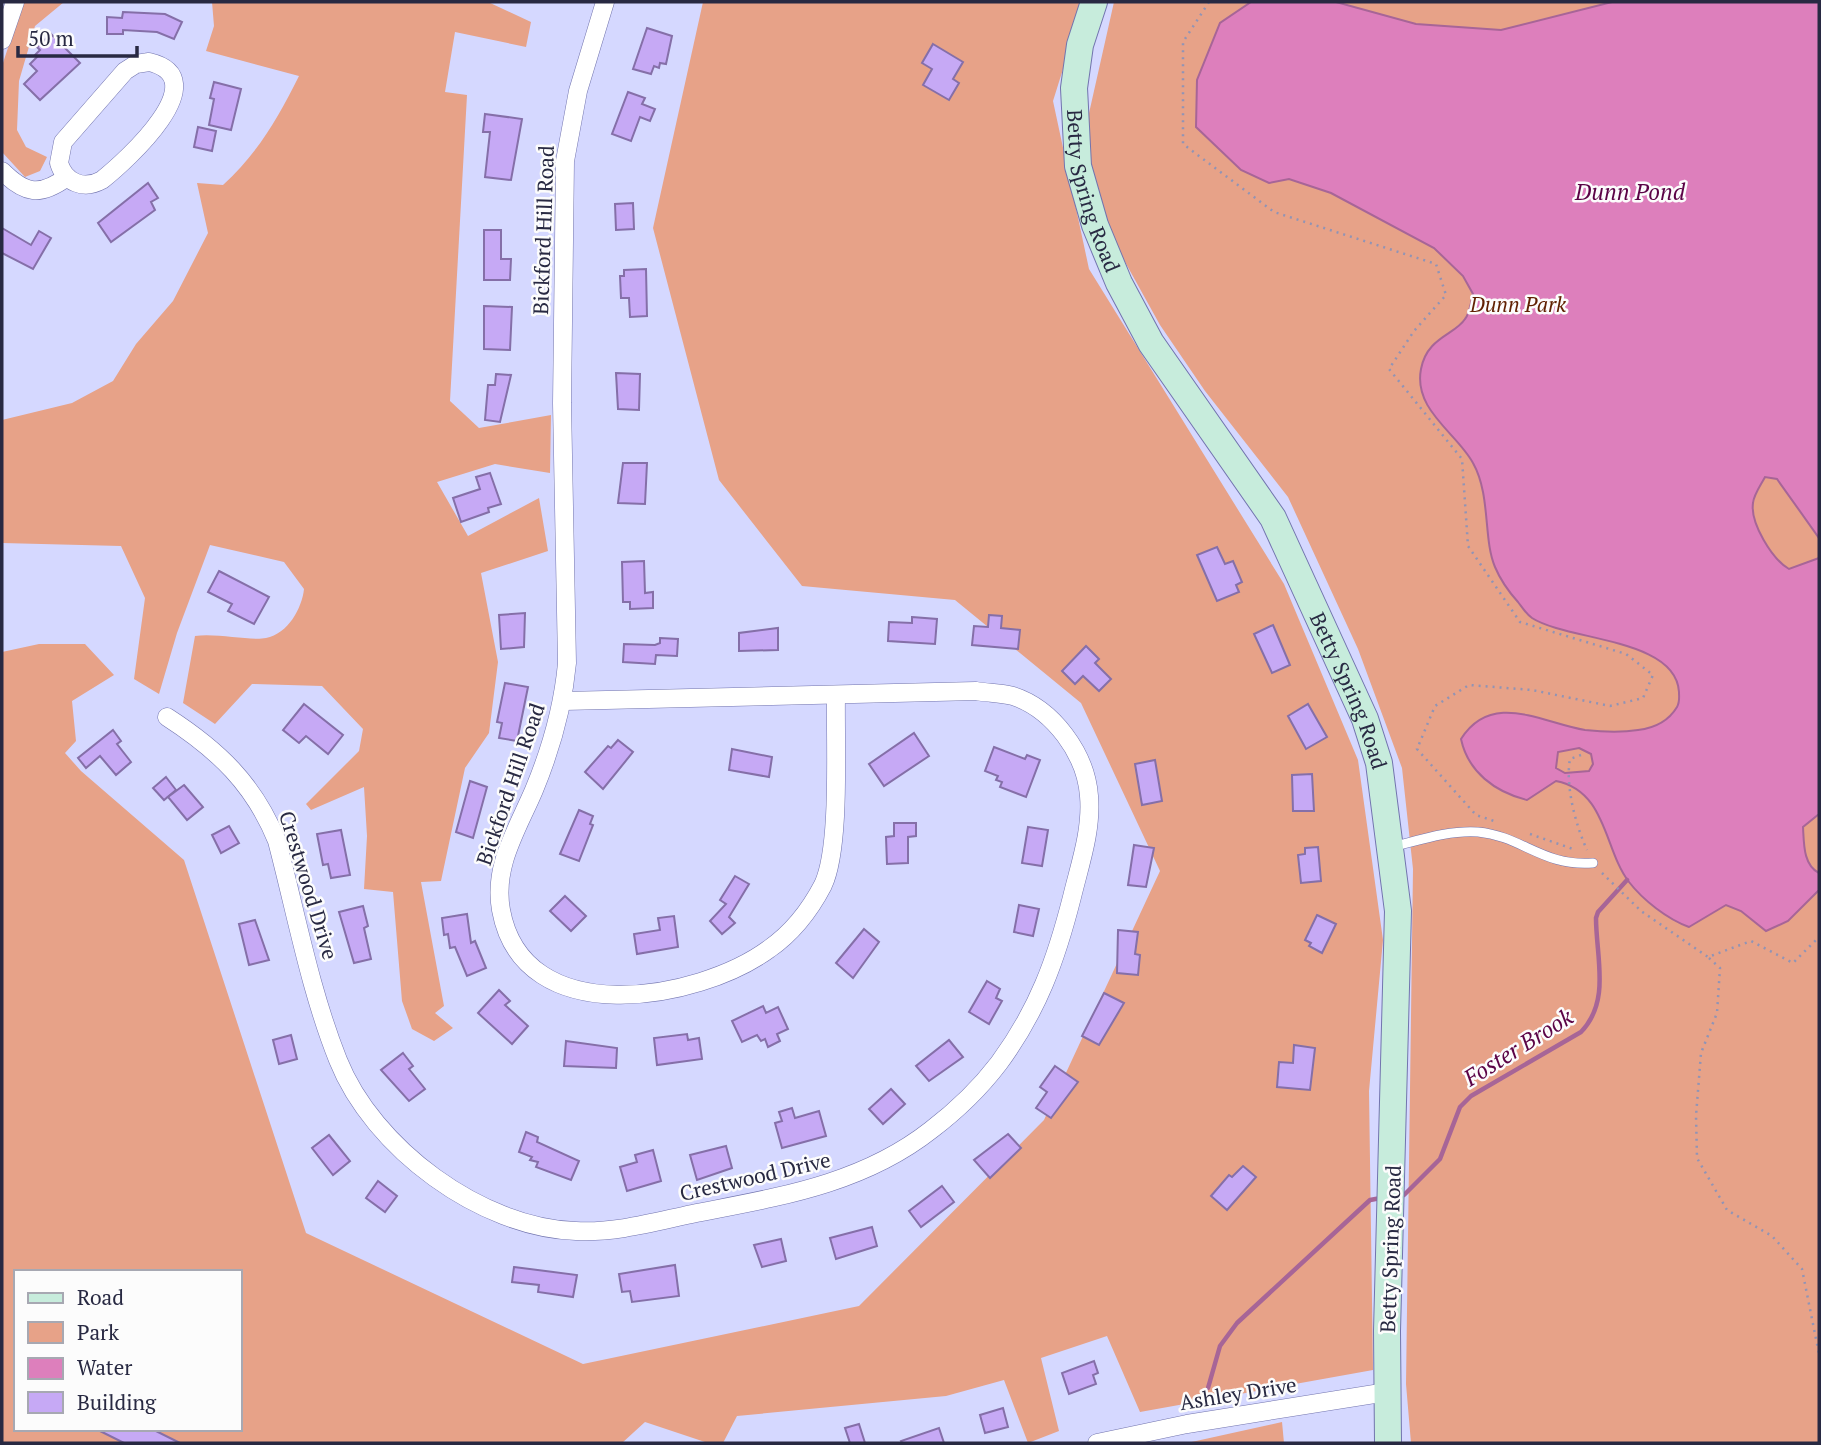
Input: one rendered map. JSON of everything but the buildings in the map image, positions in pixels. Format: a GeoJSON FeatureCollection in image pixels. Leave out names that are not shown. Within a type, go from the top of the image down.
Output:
{"type":"FeatureCollection","features":[{"type":"Feature","properties":{"kind":"street"},"geometry":{"type":"LineString","coordinates":[[2,40],[15,2]]}},
{"type":"Feature","properties":{"kind":"street","name":"Bickford Hill Road"},"geometry":{"type":"LineString","coordinates":[[605,2],[576,98],[565,161],[562,403],[567,663],[564,701],[537,783],[505,856],[499,885],[502,914],[520,951],[543,975],[575,990],[613,996],[680,987],[729,971],[771,948],[805,914],[824,884],[831,859],[836,696]]}},
{"type":"Feature","properties":{"kind":"street","name":"Betty Spring Road"},"geometry":{"type":"LineString","coordinates":[[1094,2],[1080,45],[1074,88],[1078,166],[1090,211],[1119,283],[1151,343],[1273,518],[1371,732],[1382,778],[1398,911],[1388,1443]]}},
{"type":"Feature","properties":{"kind":"street"},"geometry":{"type":"LineString","coordinates":[[149,62],[166,70],[173,81],[174,100],[138,145],[97,183],[81,185],[67,177],[59,163],[61,147],[103,95],[136,64],[149,62]]}},
{"type":"Feature","properties":{"kind":"street"},"geometry":{"type":"LineString","coordinates":[[2,171],[18,185],[33,190],[48,190],[67,177]]}},
{"type":"Feature","properties":{"kind":"street","name":"Crestwood Drive"},"geometry":{"type":"LineString","coordinates":[[167,717],[207,745],[259,801],[277,841],[337,1059],[360,1099],[390,1136],[452,1190],[493,1213],[541,1228],[573,1231],[622,1229],[819,1188],[877,1165],[904,1149],[959,1106],[999,1062],[1031,1011],[1056,960],[1082,857],[1089,807],[1084,772],[1061,731],[1028,703],[1002,694],[924,690],[836,696],[564,701]]}},
{"type":"Feature","properties":{"kind":"street","name":"Ashley Drive"},"geometry":{"type":"LineString","coordinates":[[1097,1443],[1187,1424],[1387,1392]]}},
{"type":"Feature","properties":{"kind":"lane"},"geometry":{"type":"LineString","coordinates":[[1391,848],[1447,834],[1479,832],[1507,839],[1560,862],[1592,863]]}},
{"type":"Feature","properties":{"kind":"path"},"geometry":{"type":"LineString","coordinates":[[1209,2],[1183,42],[1183,144],[1275,212],[1436,264],[1447,295],[1414,331],[1390,369],[1462,459],[1468,546],[1520,622],[1626,654],[1653,675],[1643,698],[1610,706],[1532,690],[1469,685],[1435,706],[1417,749],[1476,815],[1499,823]]}},
{"type":"Feature","properties":{"kind":"path"},"geometry":{"type":"LineString","coordinates":[[1581,755],[1570,759],[1571,784],[1580,834],[1592,863]]}},
{"type":"Feature","properties":{"kind":"path"},"geometry":{"type":"LineString","coordinates":[[1522,831],[1567,845],[1592,863],[1641,911],[1709,957],[1720,968],[1717,1013],[1701,1053],[1696,1116],[1697,1158],[1727,1210],[1772,1236],[1801,1269],[1819,1354]]}},
{"type":"Feature","properties":{"kind":"path"},"geometry":{"type":"LineString","coordinates":[[1709,957],[1751,941],[1793,963],[1819,937]]}},
{"type":"Feature","properties":{"kind":"green space"},"geometry":{"type":"Polygon","coordinates":[[[23,2],[64,2],[35,26],[19,81],[17,130],[26,147],[47,157],[40,171],[25,177],[2,152],[2,66],[23,2]]]}},
{"type":"Feature","properties":{"kind":"green space"},"geometry":{"type":"Polygon","coordinates":[[[212,2],[488,2],[531,22],[526,47],[455,32],[445,92],[467,95],[450,401],[479,428],[551,415],[550,473],[495,464],[437,482],[468,536],[539,498],[548,551],[481,573],[498,662],[489,733],[465,768],[441,881],[421,882],[444,1006],[435,1013],[453,1028],[434,1041],[412,1029],[402,1001],[393,892],[364,889],[367,836],[364,787],[311,810],[306,804],[359,751],[363,729],[322,686],[252,684],[215,724],[183,703],[195,636],[266,638],[274,636],[293,619],[304,589],[284,562],[210,545],[177,633],[159,694],[134,679],[145,598],[121,546],[2,543],[2,420],[72,403],[113,381],[136,344],[173,301],[208,233],[197,183],[223,185],[235,173],[266,134],[299,76],[206,51],[214,26],[212,2]]]}},
{"type":"Feature","properties":{"kind":"green space"},"geometry":{"type":"Polygon","coordinates":[[[703,2],[1084,2],[1053,101],[1089,269],[1284,584],[1358,760],[1383,940],[1369,1091],[1373,1370],[1140,1412],[1107,1336],[1041,1358],[1059,1431],[1028,1443],[1004,1380],[946,1396],[737,1416],[723,1443],[708,1443],[645,1422],[622,1443],[2,1443],[2,652],[39,644],[85,644],[114,675],[72,701],[76,741],[65,753],[81,771],[184,860],[306,1233],[583,1364],[859,1306],[1044,1120],[1160,871],[1081,703],[955,600],[802,586],[719,480],[653,228],[703,2]]]}},
{"type":"Feature","properties":{"kind":"green space","name":"Dunn Park"},"geometry":{"type":"Polygon","coordinates":[[[1114,2],[1819,2],[1819,1443],[1411,1443],[1406,1384],[1413,869],[1402,768],[1358,649],[1288,497],[1205,391],[1160,325],[1099,215],[1085,131],[1114,2]]]}},
{"type":"Feature","properties":{"kind":"green space"},"geometry":{"type":"Polygon","coordinates":[[[1282,1422],[1284,1443],[1187,1443],[1282,1422]]]}},
{"type":"Feature","properties":{"kind":"water","name":"Dunn Pond"},"geometry":{"type":"Polygon","coordinates":[[[1251,2],[1336,2],[1416,24],[1501,30],[1612,2],[1819,2],[1819,538],[1777,479],[1765,477],[1753,503],[1759,530],[1769,549],[1782,564],[1789,569],[1819,558],[1819,814],[1803,827],[1807,859],[1819,873],[1819,890],[1788,921],[1766,931],[1741,911],[1726,905],[1689,927],[1681,924],[1641,896],[1629,882],[1595,809],[1585,796],[1573,787],[1556,781],[1527,800],[1494,786],[1470,761],[1461,739],[1473,724],[1487,716],[1518,714],[1598,731],[1631,731],[1655,726],[1670,717],[1679,703],[1679,692],[1673,674],[1660,661],[1641,651],[1549,626],[1532,618],[1508,590],[1491,556],[1479,476],[1466,452],[1430,409],[1420,384],[1424,358],[1435,343],[1465,319],[1473,294],[1463,276],[1434,248],[1331,193],[1289,179],[1269,183],[1241,170],[1196,127],[1197,80],[1220,23],[1251,2]],[[1579,748],[1558,752],[1556,768],[1565,773],[1589,771],[1593,764],[1591,754],[1579,748]]]}},
{"type":"Feature","properties":{"kind":"waterway","name":"Foster Brook"},"geometry":{"type":"LineString","coordinates":[[1404,1195],[1440,1159],[1460,1107],[1471,1096],[1581,1032],[1590,1020],[1596,1007],[1600,978],[1596,918],[1598,912],[1627,880]]}},
{"type":"Feature","properties":{"kind":"waterway","name":"Foster Brook"},"geometry":{"type":"LineString","coordinates":[[1208,1388],[1220,1346],[1237,1323],[1370,1200],[1381,1198]]}}]}
